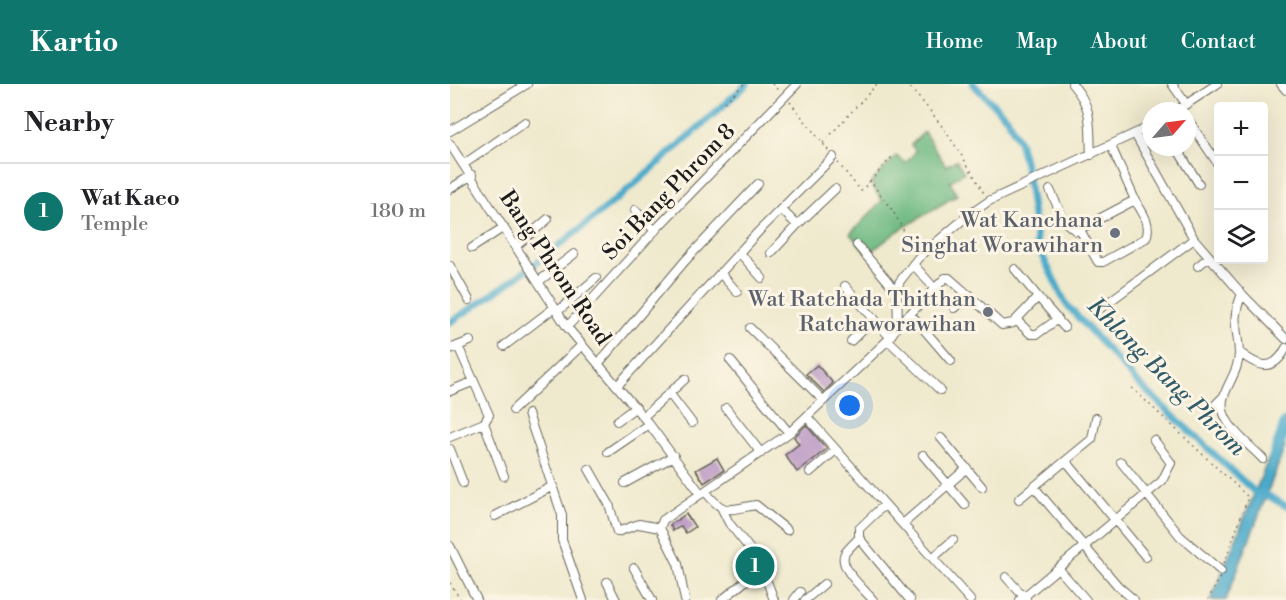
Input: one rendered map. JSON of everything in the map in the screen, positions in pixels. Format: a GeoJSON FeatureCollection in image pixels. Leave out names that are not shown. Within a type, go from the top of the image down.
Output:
{"type":"FeatureCollection","features":[{"type":"Feature","properties":{"kind":"street"},"geometry":{"type":"LineString","coordinates":[[450,131],[526,84]]}},
{"type":"Feature","properties":{"kind":"street","name":"Soi Bang Phrom 8"},"geometry":{"type":"LineString","coordinates":[[567,327],[655,231],[798,84]]}},
{"type":"Feature","properties":{"kind":"street"},"geometry":{"type":"LineString","coordinates":[[1072,84],[1086,99],[1090,156]]}},
{"type":"Feature","properties":{"kind":"street"},"geometry":{"type":"LineString","coordinates":[[1172,84],[1178,102]]}},
{"type":"Feature","properties":{"kind":"street"},"geometry":{"type":"LineString","coordinates":[[1191,102],[1216,84]]}},
{"type":"Feature","properties":{"kind":"street"},"geometry":{"type":"LineString","coordinates":[[1281,84],[1286,90]]}},
{"type":"Feature","properties":{"kind":"street"},"geometry":{"type":"LineString","coordinates":[[465,164],[525,122]]}},
{"type":"Feature","properties":{"kind":"street"},"geometry":{"type":"LineString","coordinates":[[660,528],[666,517],[789,433],[889,338],[899,320],[897,292],[900,281],[916,261],[989,201],[1142,130]]}},
{"type":"Feature","properties":{"kind":"street"},"geometry":{"type":"LineString","coordinates":[[1196,131],[1214,158]]}},
{"type":"Feature","properties":{"kind":"street"},"geometry":{"type":"LineString","coordinates":[[1135,134],[1194,239],[1242,294],[1286,339]]}},
{"type":"Feature","properties":{"kind":"street","name":"Bang Phrom Road"},"geometry":{"type":"LineString","coordinates":[[450,144],[465,164],[567,327],[581,346],[636,407],[703,493],[722,509],[729,524],[761,562],[759,570]]}},
{"type":"Feature","properties":{"kind":"street"},"geometry":{"type":"LineString","coordinates":[[1080,230],[1098,262],[1103,262],[1146,238],[1149,231],[1111,146]]}},
{"type":"Feature","properties":{"kind":"street"},"geometry":{"type":"LineString","coordinates":[[1182,156],[1199,183]]}},
{"type":"Feature","properties":{"kind":"street"},"geometry":{"type":"LineString","coordinates":[[617,386],[739,252],[833,157]]}},
{"type":"Feature","properties":{"kind":"street"},"geometry":{"type":"LineString","coordinates":[[450,189],[472,175]]}},
{"type":"Feature","properties":{"kind":"street"},"geometry":{"type":"LineString","coordinates":[[597,364],[699,244],[758,184]]}},
{"type":"Feature","properties":{"kind":"street"},"geometry":{"type":"LineString","coordinates":[[771,253],[835,189]]}},
{"type":"Feature","properties":{"kind":"street"},"geometry":{"type":"LineString","coordinates":[[1050,190],[1071,230],[1080,230],[1135,200]]}},
{"type":"Feature","properties":{"kind":"street"},"geometry":{"type":"LineString","coordinates":[[781,209],[797,225]]}},
{"type":"Feature","properties":{"kind":"street"},"geometry":{"type":"LineString","coordinates":[[635,210],[655,231]]}},
{"type":"Feature","properties":{"kind":"street"},"geometry":{"type":"LineString","coordinates":[[516,246],[548,219]]}},
{"type":"Feature","properties":{"kind":"street"},"geometry":{"type":"LineString","coordinates":[[472,248],[504,227]]}},
{"type":"Feature","properties":{"kind":"street"},"geometry":{"type":"LineString","coordinates":[[1094,313],[1194,239]]}},
{"type":"Feature","properties":{"kind":"street"},"geometry":{"type":"LineString","coordinates":[[857,245],[897,292]]}},
{"type":"Feature","properties":{"kind":"street"},"geometry":{"type":"LineString","coordinates":[[739,252],[762,278]]}},
{"type":"Feature","properties":{"kind":"street"},"geometry":{"type":"LineString","coordinates":[[538,282],[574,254]]}},
{"type":"Feature","properties":{"kind":"street"},"geometry":{"type":"LineString","coordinates":[[1198,266],[1209,257]]}},
{"type":"Feature","properties":{"kind":"street"},"geometry":{"type":"LineString","coordinates":[[916,261],[935,289]]}},
{"type":"Feature","properties":{"kind":"street"},"geometry":{"type":"LineString","coordinates":[[450,266],[469,300]]}},
{"type":"Feature","properties":{"kind":"street"},"geometry":{"type":"LineString","coordinates":[[1015,269],[1064,327]]}},
{"type":"Feature","properties":{"kind":"street"},"geometry":{"type":"LineString","coordinates":[[721,274],[737,292]]}},
{"type":"Feature","properties":{"kind":"street"},"geometry":{"type":"LineString","coordinates":[[504,346],[556,310],[596,278]]}},
{"type":"Feature","properties":{"kind":"street"},"geometry":{"type":"LineString","coordinates":[[899,320],[909,315],[945,278],[949,278],[970,295],[1002,325],[1007,326],[1016,320],[1038,297]]}},
{"type":"Feature","properties":{"kind":"street"},"geometry":{"type":"LineString","coordinates":[[845,286],[889,338],[940,390]]}},
{"type":"Feature","properties":{"kind":"street"},"geometry":{"type":"LineString","coordinates":[[1213,407],[1223,397],[1238,365],[1239,352],[1234,321],[1242,294]]}},
{"type":"Feature","properties":{"kind":"street"},"geometry":{"type":"LineString","coordinates":[[954,308],[970,295]]}},
{"type":"Feature","properties":{"kind":"street"},"geometry":{"type":"LineString","coordinates":[[909,315],[951,361]]}},
{"type":"Feature","properties":{"kind":"street"},"geometry":{"type":"LineString","coordinates":[[851,340],[874,318]]}},
{"type":"Feature","properties":{"kind":"street"},"geometry":{"type":"LineString","coordinates":[[1016,320],[1031,334],[1037,334],[1058,319]]}},
{"type":"Feature","properties":{"kind":"street"},"geometry":{"type":"LineString","coordinates":[[750,328],[823,400]]}},
{"type":"Feature","properties":{"kind":"street"},"geometry":{"type":"LineString","coordinates":[[450,437],[484,423],[489,415],[454,348],[470,341]]}},
{"type":"Feature","properties":{"kind":"street"},"geometry":{"type":"LineString","coordinates":[[513,410],[581,346]]}},
{"type":"Feature","properties":{"kind":"street"},"geometry":{"type":"LineString","coordinates":[[1239,352],[1255,364],[1268,365],[1276,361],[1286,348]]}},
{"type":"Feature","properties":{"kind":"street"},"geometry":{"type":"LineString","coordinates":[[730,360],[789,433]]}},
{"type":"Feature","properties":{"kind":"street"},"geometry":{"type":"LineString","coordinates":[[644,417],[685,379]]}},
{"type":"Feature","properties":{"kind":"street"},"geometry":{"type":"LineString","coordinates":[[450,391],[472,382]]}},
{"type":"Feature","properties":{"kind":"street"},"geometry":{"type":"LineString","coordinates":[[669,393],[693,423]]}},
{"type":"Feature","properties":{"kind":"street"},"geometry":{"type":"LineString","coordinates":[[1223,397],[1223,410],[1228,423],[1263,459]]}},
{"type":"Feature","properties":{"kind":"street"},"geometry":{"type":"LineString","coordinates":[[617,421],[636,407]]}},
{"type":"Feature","properties":{"kind":"street"},"geometry":{"type":"LineString","coordinates":[[726,408],[761,453]]}},
{"type":"Feature","properties":{"kind":"street"},"geometry":{"type":"LineString","coordinates":[[528,414],[553,486],[563,520],[562,540],[583,600]]}},
{"type":"Feature","properties":{"kind":"street"},"geometry":{"type":"LineString","coordinates":[[807,417],[884,505],[904,522],[970,600]]}},
{"type":"Feature","properties":{"kind":"street"},"geometry":{"type":"LineString","coordinates":[[1019,499],[1092,439],[1096,418]]}},
{"type":"Feature","properties":{"kind":"street"},"geometry":{"type":"LineString","coordinates":[[484,423],[504,476]]}},
{"type":"Feature","properties":{"kind":"street"},"geometry":{"type":"LineString","coordinates":[[608,452],[649,424]]}},
{"type":"Feature","properties":{"kind":"street"},"geometry":{"type":"LineString","coordinates":[[942,438],[982,488]]}},
{"type":"Feature","properties":{"kind":"street"},"geometry":{"type":"LineString","coordinates":[[1006,577],[1023,599],[1162,481],[1171,467],[1171,462],[1154,440]]}},
{"type":"Feature","properties":{"kind":"street"},"geometry":{"type":"LineString","coordinates":[[450,449],[463,483]]}},
{"type":"Feature","properties":{"kind":"street"},"geometry":{"type":"LineString","coordinates":[[810,472],[836,450]]}},
{"type":"Feature","properties":{"kind":"street"},"geometry":{"type":"LineString","coordinates":[[922,454],[965,505]]}},
{"type":"Feature","properties":{"kind":"street"},"geometry":{"type":"LineString","coordinates":[[625,483],[674,456]]}},
{"type":"Feature","properties":{"kind":"street"},"geometry":{"type":"LineString","coordinates":[[1066,460],[1146,557]]}},
{"type":"Feature","properties":{"kind":"street"},"geometry":{"type":"LineString","coordinates":[[1121,462],[1180,536],[1221,572]]}},
{"type":"Feature","properties":{"kind":"street"},"geometry":{"type":"LineString","coordinates":[[904,522],[967,468]]}},
{"type":"Feature","properties":{"kind":"street"},"geometry":{"type":"LineString","coordinates":[[589,469],[609,504],[617,532],[639,524],[660,528]]}},
{"type":"Feature","properties":{"kind":"street"},"geometry":{"type":"LineString","coordinates":[[495,516],[553,486]]}},
{"type":"Feature","properties":{"kind":"street"},"geometry":{"type":"LineString","coordinates":[[1034,487],[1118,586],[1134,600]]}},
{"type":"Feature","properties":{"kind":"street"},"geometry":{"type":"LineString","coordinates":[[722,509],[734,512],[756,505],[787,530]]}},
{"type":"Feature","properties":{"kind":"street"},"geometry":{"type":"LineString","coordinates":[[884,505],[859,529],[859,538],[910,600]]}},
{"type":"Feature","properties":{"kind":"street"},"geometry":{"type":"LineString","coordinates":[[660,528],[678,564],[684,600]]}},
{"type":"Feature","properties":{"kind":"street"},"geometry":{"type":"LineString","coordinates":[[859,538],[844,554],[844,564],[873,600]]}},
{"type":"Feature","properties":{"kind":"street"},"geometry":{"type":"LineString","coordinates":[[934,556],[953,540]]}},
{"type":"Feature","properties":{"kind":"street"},"geometry":{"type":"LineString","coordinates":[[450,546],[477,600]]}},
{"type":"Feature","properties":{"kind":"street"},"geometry":{"type":"LineString","coordinates":[[634,568],[652,600]]}},
{"type":"Feature","properties":{"kind":"street"},"geometry":{"type":"LineString","coordinates":[[1058,568],[1086,600]]}},
{"type":"Feature","properties":{"kind":"street"},"geometry":{"type":"LineString","coordinates":[[722,600],[759,570],[774,600]]}},
{"type":"Feature","properties":{"kind":"street"},"geometry":{"type":"LineString","coordinates":[[607,582],[616,600]]}},
{"type":"Feature","properties":{"kind":"street"},"geometry":{"type":"LineString","coordinates":[[805,600],[824,584]]}},
{"type":"Feature","properties":{"kind":"street"},"geometry":{"type":"LineString","coordinates":[[794,600],[800,592]]}},
{"type":"Feature","properties":{"kind":"path"},"geometry":{"type":"LineString","coordinates":[[725,102],[744,84]]}},
{"type":"Feature","properties":{"kind":"path"},"geometry":{"type":"LineString","coordinates":[[772,84],[786,98],[861,191],[894,155]]}},
{"type":"Feature","properties":{"kind":"path"},"geometry":{"type":"LineString","coordinates":[[823,143],[877,84]]}},
{"type":"Feature","properties":{"kind":"path"},"geometry":{"type":"LineString","coordinates":[[906,84],[925,103],[957,148],[989,201]]}},
{"type":"Feature","properties":{"kind":"path"},"geometry":{"type":"LineString","coordinates":[[870,181],[898,219],[916,261]]}},
{"type":"Feature","properties":{"kind":"path"},"geometry":{"type":"LineString","coordinates":[[1132,388],[1248,497],[1221,572],[1208,600]]}},
{"type":"Feature","properties":{"kind":"path"},"geometry":{"type":"LineString","coordinates":[[450,584],[461,600]]}},
{"type":"Feature","properties":{"kind":"green space"},"geometry":{"type":"Polygon","coordinates":[[[924,132],[946,166],[956,160],[964,172],[950,182],[957,195],[898,231],[868,254],[850,234],[882,201],[871,183],[896,156],[906,163],[916,151],[911,145],[924,132]]]}},
{"type":"Feature","properties":{"kind":"water"},"geometry":{"type":"Polygon","coordinates":[[[1274,445],[1285,447],[1226,600],[1211,600],[1274,445]]]}},
{"type":"Feature","properties":{"kind":"building"},"geometry":{"type":"Polygon","coordinates":[[[817,365],[833,383],[824,392],[806,374],[817,365]]]}},
{"type":"Feature","properties":{"kind":"building"},"geometry":{"type":"Polygon","coordinates":[[[806,425],[827,449],[797,472],[785,455],[799,444],[794,437],[806,425]]]}},
{"type":"Feature","properties":{"kind":"building"},"geometry":{"type":"Polygon","coordinates":[[[717,458],[724,470],[704,483],[696,470],[717,458]]]}},
{"type":"Feature","properties":{"kind":"building"},"geometry":{"type":"Polygon","coordinates":[[[686,514],[695,527],[686,533],[681,526],[673,531],[670,525],[686,514]]]}},
{"type":"Feature","properties":{"kind":"waterway"},"geometry":{"type":"LineString","coordinates":[[450,322],[567,240],[747,84]]}},
{"type":"Feature","properties":{"kind":"waterway","name":"Khlong Bang Phrom"},"geometry":{"type":"LineString","coordinates":[[973,84],[1007,118],[1019,141],[1027,173],[1037,245],[1066,304],[1137,382],[1260,497]]}},
{"type":"Feature","properties":{"kind":"waterway"},"geometry":{"type":"LineString","coordinates":[[1274,459],[1286,423]]}},
{"type":"Feature","properties":{"kind":"waterway"},"geometry":{"type":"LineString","coordinates":[[1263,493],[1286,506]]}},
{"type":"Feature","properties":{"kind":"place","name":"Wat Kanchana Singhat Worawiharn"},"geometry":{"type":"Point","coordinates":[1115,233]}},
{"type":"Feature","properties":{"kind":"place","name":"Wat Ratchada Thitthan Ratchaworawihan"},"geometry":{"type":"Point","coordinates":[988,312]}},
{"type":"Feature","properties":{"kind":"place","name":"Wat Kaeo"},"geometry":{"type":"Point","coordinates":[755,566]}}]}
